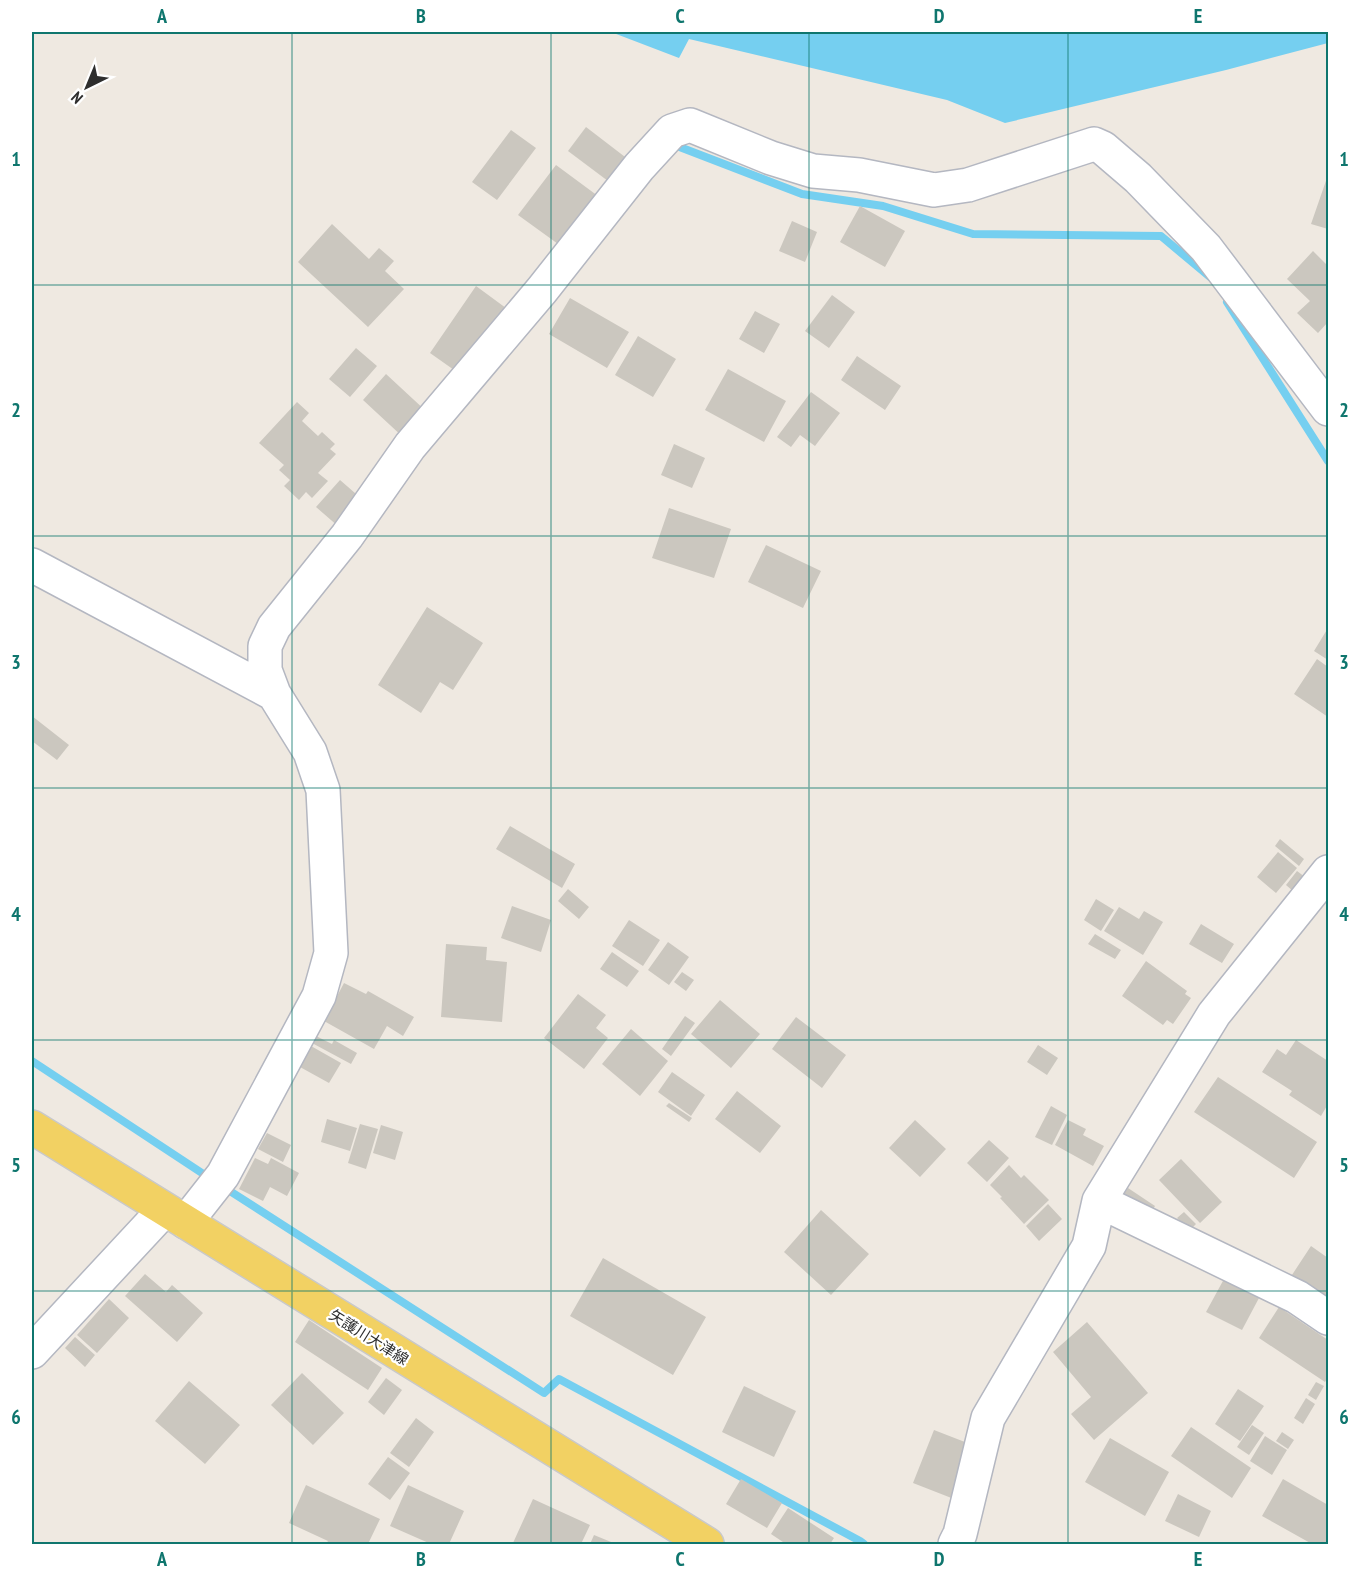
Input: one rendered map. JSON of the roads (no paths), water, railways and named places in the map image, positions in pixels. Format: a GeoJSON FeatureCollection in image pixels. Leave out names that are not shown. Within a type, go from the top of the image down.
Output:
{"type":"FeatureCollection","features":[{"type":"Feature","properties":{"kind":"main road","name":"矢護川大津線"},"geometry":{"type":"LineString","coordinates":[[32,1127],[194,1201],[285,1285],[707,1545]]}},
{"type":"Feature","properties":{"kind":"street"},"geometry":{"type":"LineString","coordinates":[[32,1352],[194,1201],[319,996],[331,953],[323,790],[310,752],[274,694],[266,670],[265,646],[274,627],[347,536],[410,447],[535,299],[639,167],[672,131],[690,125],[771,158],[813,171],[859,175],[934,190],[968,185],[1094,144],[1103,148],[1138,178],[1206,248],[1329,409]]}},
{"type":"Feature","properties":{"kind":"street"},"geometry":{"type":"LineString","coordinates":[[32,565],[274,694]]}},
{"type":"Feature","properties":{"kind":"street"},"geometry":{"type":"LineString","coordinates":[[955,1545],[960,1534],[988,1418],[1089,1246],[1099,1201],[1214,1014],[1329,872]]}},
{"type":"Feature","properties":{"kind":"street"},"geometry":{"type":"LineString","coordinates":[[1099,1201],[1298,1297],[1329,1318]]}},
{"type":"Feature","properties":{"kind":"water"},"geometry":{"type":"Polygon","coordinates":[[[611,32],[1328,32],[1328,43],[1005,123],[947,100],[689,39],[679,58],[611,32]]]}},
{"type":"Feature","properties":{"kind":"waterway"},"geometry":{"type":"LineString","coordinates":[[677,146],[802,194],[883,206],[973,234],[1161,236],[1210,277]]}},
{"type":"Feature","properties":{"kind":"waterway"},"geometry":{"type":"LineString","coordinates":[[1227,302],[1328,461]]}},
{"type":"Feature","properties":{"kind":"waterway"},"geometry":{"type":"LineString","coordinates":[[32,1061],[211,1179]]}},
{"type":"Feature","properties":{"kind":"waterway"},"geometry":{"type":"LineString","coordinates":[[222,1186],[544,1393],[559,1379],[864,1544]]}}]}
